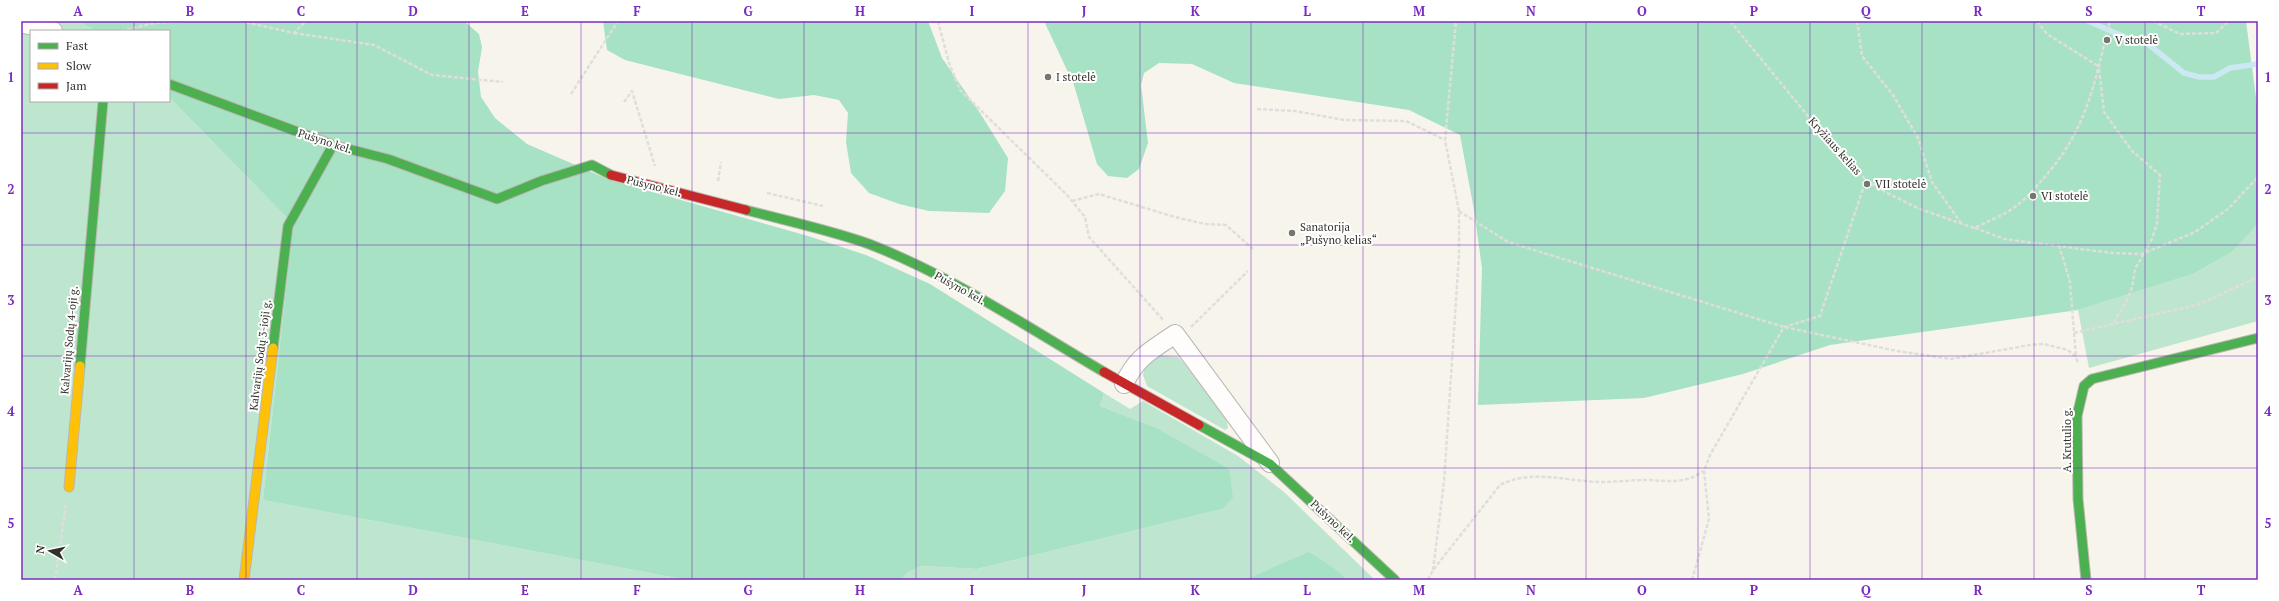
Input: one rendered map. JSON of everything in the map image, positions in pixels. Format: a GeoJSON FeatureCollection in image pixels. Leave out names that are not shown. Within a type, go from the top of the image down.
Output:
{"type":"FeatureCollection","features":[{"type":"Feature","properties":{"kind":"street"},"geometry":{"type":"LineString","coordinates":[[21,23],[50,30]]}},
{"type":"Feature","properties":{"kind":"street","name":"Pušyno kel."},"geometry":{"type":"LineString","coordinates":[[170,84],[333,145],[388,159],[497,199],[541,181],[592,165],[622,179],[715,201],[868,244],[906,260],[951,282],[1124,384],[1270,464]]}},
{"type":"Feature","properties":{"kind":"street","name":"Kalvarijų Sodų 4-oji g."},"geometry":{"type":"LineString","coordinates":[[69,487],[103,102]]}},
{"type":"Feature","properties":{"kind":"street","name":"Kalvarijų Sodų 3-ioji g."},"geometry":{"type":"LineString","coordinates":[[244,580],[288,226],[333,145]]}},
{"type":"Feature","properties":{"kind":"street"},"geometry":{"type":"LineString","coordinates":[[1124,384],[1132,367],[1141,357],[1177,336]]}},
{"type":"Feature","properties":{"kind":"street","name":"Pušyno kel."},"geometry":{"type":"LineString","coordinates":[[1177,336],[1270,464],[1395,580]]}},
{"type":"Feature","properties":{"kind":"street"},"geometry":{"type":"LineString","coordinates":[[2084,386],[2092,379],[2258,338]]}},
{"type":"Feature","properties":{"kind":"street","name":"A. Krutulio g."},"geometry":{"type":"LineString","coordinates":[[2084,386],[2079,401],[2077,416],[2078,499],[2086,580]]}},
{"type":"Feature","properties":{"kind":"path"},"geometry":{"type":"LineString","coordinates":[[124,30],[155,23],[185,21]]}},
{"type":"Feature","properties":{"kind":"path"},"geometry":{"type":"LineString","coordinates":[[240,21],[294,33],[374,45],[432,75],[503,82]]}},
{"type":"Feature","properties":{"kind":"path"},"geometry":{"type":"LineString","coordinates":[[294,33],[306,21]]}},
{"type":"Feature","properties":{"kind":"path"},"geometry":{"type":"LineString","coordinates":[[571,94],[618,21]]}},
{"type":"Feature","properties":{"kind":"path"},"geometry":{"type":"LineString","coordinates":[[938,21],[949,64],[960,90],[1072,201],[1085,217],[1089,237],[1177,336],[1248,271]]}},
{"type":"Feature","properties":{"kind":"path"},"geometry":{"type":"LineString","coordinates":[[1433,570],[1444,474],[1459,255],[1459,211],[1445,140],[1456,21]]}},
{"type":"Feature","properties":{"kind":"path","name":"Kryžiaus kelias"},"geometry":{"type":"LineString","coordinates":[[1730,21],[1830,143],[1866,180],[1885,192],[1920,209],[2004,239],[2112,253],[2142,254]]}},
{"type":"Feature","properties":{"kind":"path"},"geometry":{"type":"LineString","coordinates":[[1857,21],[1862,56],[1893,95],[1918,138],[1932,182],[1962,224]]}},
{"type":"Feature","properties":{"kind":"path"},"geometry":{"type":"LineString","coordinates":[[2037,21],[2047,34],[2098,66]]}},
{"type":"Feature","properties":{"kind":"path"},"geometry":{"type":"LineString","coordinates":[[1974,228],[2013,208],[2030,193],[2056,164],[2078,130],[2091,98],[2110,21]]}},
{"type":"Feature","properties":{"kind":"path"},"geometry":{"type":"LineString","coordinates":[[2153,21],[2180,34],[2216,33],[2229,21]]}},
{"type":"Feature","properties":{"kind":"path"},"geometry":{"type":"LineString","coordinates":[[2098,66],[2104,112],[2132,151],[2160,175],[2157,223],[2152,239],[2135,268],[2132,288],[2112,324]]}},
{"type":"Feature","properties":{"kind":"path"},"geometry":{"type":"LineString","coordinates":[[624,102],[632,92],[655,166],[662,168]]}},
{"type":"Feature","properties":{"kind":"path"},"geometry":{"type":"LineString","coordinates":[[1257,109],[1295,111],[1344,120],[1406,121],[1445,140]]}},
{"type":"Feature","properties":{"kind":"path"},"geometry":{"type":"LineString","coordinates":[[2142,254],[2195,232],[2228,209],[2258,177]]}},
{"type":"Feature","properties":{"kind":"path"},"geometry":{"type":"LineString","coordinates":[[711,179],[726,183]]}},
{"type":"Feature","properties":{"kind":"path"},"geometry":{"type":"LineString","coordinates":[[1692,580],[1709,520],[1704,471],[1710,455],[1784,327],[1820,316],[1866,180]]}},
{"type":"Feature","properties":{"kind":"path"},"geometry":{"type":"LineString","coordinates":[[763,192],[823,206]]}},
{"type":"Feature","properties":{"kind":"path"},"geometry":{"type":"LineString","coordinates":[[1072,201],[1099,194],[1175,217],[1205,224],[1226,225],[1253,249]]}},
{"type":"Feature","properties":{"kind":"path"},"geometry":{"type":"LineString","coordinates":[[1459,211],[1508,242],[1784,327],[1897,351],[1951,359],[2030,345],[2044,344],[2068,350],[2076,357]]}},
{"type":"Feature","properties":{"kind":"path"},"geometry":{"type":"LineString","coordinates":[[2059,245],[2070,282],[2076,357],[2084,386]]}},
{"type":"Feature","properties":{"kind":"path"},"geometry":{"type":"LineString","coordinates":[[2074,333],[2200,304],[2258,277]]}},
{"type":"Feature","properties":{"kind":"path"},"geometry":{"type":"LineString","coordinates":[[1428,580],[1433,570],[1500,485],[1513,478],[1542,477],[1598,482],[1673,481],[1692,479],[1704,471]]}},
{"type":"Feature","properties":{"kind":"path"},"geometry":{"type":"LineString","coordinates":[[55,580],[69,487]]}},
{"type":"Feature","properties":{"kind":"green space"},"geometry":{"type":"Polygon","coordinates":[[[21,21],[78,21],[94,30],[30,30],[30,102],[170,102],[170,98],[293,224],[263,500],[687,580],[21,580],[21,21]]]}},
{"type":"Feature","properties":{"kind":"green space"},"geometry":{"type":"Polygon","coordinates":[[[78,21],[464,21],[479,34],[482,47],[478,72],[481,97],[495,118],[527,144],[610,180],[808,236],[866,255],[930,284],[1104,393],[1100,406],[1154,427],[1229,469],[1233,498],[1222,509],[977,569],[922,566],[908,572],[901,580],[687,580],[263,500],[293,224],[170,98],[170,30],[94,30],[78,21]]]}},
{"type":"Feature","properties":{"kind":"green space"},"geometry":{"type":"Polygon","coordinates":[[[603,21],[928,21],[942,58],[980,113],[1008,158],[1005,191],[989,213],[929,211],[899,204],[869,193],[851,173],[846,142],[848,113],[839,100],[814,95],[779,99],[625,60],[607,50],[603,21]]]}},
{"type":"Feature","properties":{"kind":"green space"},"geometry":{"type":"Polygon","coordinates":[[[1044,21],[2246,21],[2258,113],[2258,224],[2232,252],[2193,274],[2078,310],[1830,345],[1743,374],[1644,398],[1478,405],[1482,268],[1474,210],[1460,135],[1409,110],[1234,83],[1192,64],[1159,63],[1144,73],[1141,85],[1148,143],[1139,169],[1127,178],[1108,176],[1097,164],[1074,85],[1044,21]]]}},
{"type":"Feature","properties":{"kind":"green space"},"geometry":{"type":"Polygon","coordinates":[[[2258,224],[2258,321],[2089,368],[2078,310],[2193,274],[2232,252],[2258,224]]]}},
{"type":"Feature","properties":{"kind":"green space"},"geometry":{"type":"Polygon","coordinates":[[[1158,355],[1178,357],[1182,361],[1226,416],[1228,428],[1225,430],[1147,386],[1143,375],[1145,362],[1158,355]]]}},
{"type":"Feature","properties":{"kind":"green space"},"geometry":{"type":"Polygon","coordinates":[[[1104,393],[1130,409],[1143,401],[1238,456],[1284,492],[1375,580],[1348,580],[1337,570],[1309,553],[1251,577],[1234,580],[901,580],[908,572],[922,566],[977,569],[1222,509],[1154,427],[1100,406],[1104,393]]]}},
{"type":"Feature","properties":{"kind":"green space"},"geometry":{"type":"Polygon","coordinates":[[[1309,552],[1337,570],[1348,580],[1234,580],[1251,577],[1309,552]]]}},
{"type":"Feature","properties":{"kind":"waterway"},"geometry":{"type":"LineString","coordinates":[[2088,21],[2127,38],[2148,44],[2184,73],[2199,77],[2214,77],[2230,68],[2258,64]]}},
{"type":"Feature","properties":{"kind":"traffic: fast"},"geometry":{"type":"LineString","coordinates":[[170,84],[333,145],[388,159],[497,199],[541,181],[592,165],[611,175]]}},
{"type":"Feature","properties":{"kind":"traffic: fast"},"geometry":{"type":"LineString","coordinates":[[80,366],[103,102]]}},
{"type":"Feature","properties":{"kind":"traffic: fast"},"geometry":{"type":"LineString","coordinates":[[273,348],[288,226],[333,145]]}},
{"type":"Feature","properties":{"kind":"traffic: fast"},"geometry":{"type":"LineString","coordinates":[[746,210],[839,234],[869,244],[900,257],[930,271],[989,303],[1104,372]]}},
{"type":"Feature","properties":{"kind":"traffic: fast"},"geometry":{"type":"LineString","coordinates":[[2086,580],[2078,499],[2077,416],[2084,386],[2092,379],[2258,338]]}},
{"type":"Feature","properties":{"kind":"traffic: fast"},"geometry":{"type":"LineString","coordinates":[[1199,425],[1270,464],[1395,580]]}},
{"type":"Feature","properties":{"kind":"traffic: slow"},"geometry":{"type":"LineString","coordinates":[[244,580],[273,348]]}},
{"type":"Feature","properties":{"kind":"traffic: slow"},"geometry":{"type":"LineString","coordinates":[[69,487],[80,366]]}},
{"type":"Feature","properties":{"kind":"traffic: jam"},"geometry":{"type":"LineString","coordinates":[[611,175],[746,210]]}},
{"type":"Feature","properties":{"kind":"traffic: jam"},"geometry":{"type":"LineString","coordinates":[[1104,372],[1199,425]]}},
{"type":"Feature","properties":{"kind":"place","name":"V stotelė"},"geometry":{"type":"Point","coordinates":[2107,40]}},
{"type":"Feature","properties":{"kind":"place","name":"I stotelė"},"geometry":{"type":"Point","coordinates":[1048,77]}},
{"type":"Feature","properties":{"kind":"place","name":"VII stotelė"},"geometry":{"type":"Point","coordinates":[1867,184]}},
{"type":"Feature","properties":{"kind":"place","name":"VI stotelė"},"geometry":{"type":"Point","coordinates":[2033,196]}},
{"type":"Feature","properties":{"kind":"place","name":"Sanatorija „Pušyno kelias“"},"geometry":{"type":"Point","coordinates":[1292,233]}}]}
